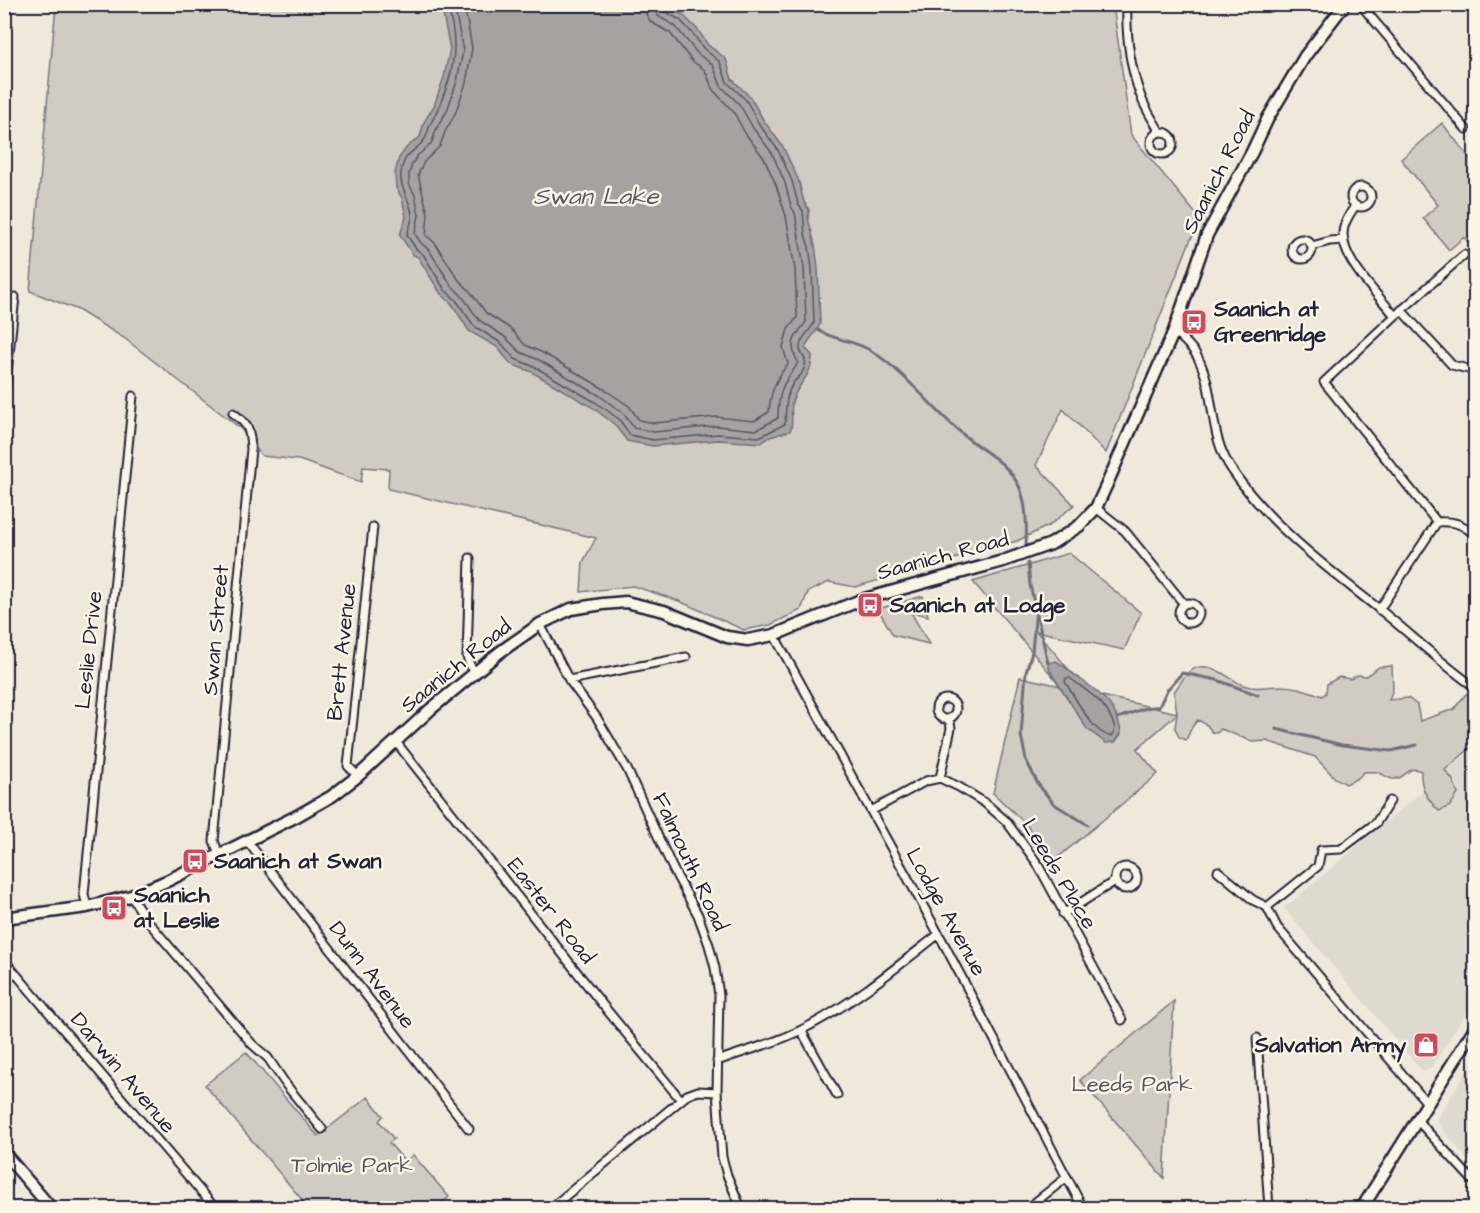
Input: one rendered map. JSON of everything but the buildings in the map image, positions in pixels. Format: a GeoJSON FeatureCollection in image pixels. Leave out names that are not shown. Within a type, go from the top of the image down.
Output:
{"type":"FeatureCollection","features":[{"type":"Feature","properties":{"kind":"main road","name":"Saanich Road"},"geometry":{"type":"LineString","coordinates":[[4,918],[87,907],[131,896],[248,842],[332,796],[358,777],[475,672],[540,624],[571,609],[626,602],[664,611],[727,637],[748,640],[774,635],[861,600],[1028,553],[1067,535],[1096,508],[1174,331],[1207,235],[1268,118],[1305,56],[1346,4]]}},
{"type":"Feature","properties":{"kind":"main road"},"geometry":{"type":"LineString","coordinates":[[1362,1209],[1476,1026]]}},
{"type":"Feature","properties":{"kind":"main road"},"geometry":{"type":"LineString","coordinates":[[4,1153],[51,1209]]}},
{"type":"Feature","properties":{"kind":"street"},"geometry":{"type":"LineString","coordinates":[[1127,4],[1127,26],[1140,96],[1160,132]]}},
{"type":"Feature","properties":{"kind":"street"},"geometry":{"type":"LineString","coordinates":[[1360,4],[1466,129]]}},
{"type":"Feature","properties":{"kind":"street"},"geometry":{"type":"LineString","coordinates":[[1355,206],[1344,228],[1345,251],[1395,315]]}},
{"type":"Feature","properties":{"kind":"street"},"geometry":{"type":"LineString","coordinates":[[1312,246],[1344,240]]}},
{"type":"Feature","properties":{"kind":"street"},"geometry":{"type":"LineString","coordinates":[[1437,522],[1324,382],[1395,315],[1464,255]]}},
{"type":"Feature","properties":{"kind":"street"},"geometry":{"type":"LineString","coordinates":[[4,401],[15,297]]}},
{"type":"Feature","properties":{"kind":"street"},"geometry":{"type":"LineString","coordinates":[[1401,310],[1452,365],[1476,371]]}},
{"type":"Feature","properties":{"kind":"street"},"geometry":{"type":"LineString","coordinates":[[1174,331],[1197,355],[1205,374],[1221,453],[1250,494],[1320,564],[1379,610],[1442,664],[1476,688]]}},
{"type":"Feature","properties":{"kind":"street","name":"Leslie Drive"},"geometry":{"type":"LineString","coordinates":[[87,907],[84,894],[85,882],[133,396]]}},
{"type":"Feature","properties":{"kind":"street","name":"Swan Street"},"geometry":{"type":"LineString","coordinates":[[220,856],[214,841],[251,449],[246,423],[233,414]]}},
{"type":"Feature","properties":{"kind":"street"},"geometry":{"type":"LineString","coordinates":[[1096,508],[1125,531],[1184,604]]}},
{"type":"Feature","properties":{"kind":"street"},"geometry":{"type":"LineString","coordinates":[[1437,522],[1452,521],[1465,525],[1476,536]]}},
{"type":"Feature","properties":{"kind":"street"},"geometry":{"type":"LineString","coordinates":[[1379,610],[1437,522]]}},
{"type":"Feature","properties":{"kind":"street","name":"Brett Avenue"},"geometry":{"type":"LineString","coordinates":[[358,777],[348,766],[373,526]]}},
{"type":"Feature","properties":{"kind":"street"},"geometry":{"type":"LineString","coordinates":[[471,558],[467,657],[475,672]]}},
{"type":"Feature","properties":{"kind":"street","name":"Falmouth Road"},"geometry":{"type":"LineString","coordinates":[[540,624],[569,680],[597,718],[627,769],[673,869],[702,925],[715,968],[719,995],[717,1092],[722,1156],[741,1209]]}},
{"type":"Feature","properties":{"kind":"street","name":"Lodge Avenue"},"geometry":{"type":"LineString","coordinates":[[774,635],[939,934],[1083,1209]]}},
{"type":"Feature","properties":{"kind":"street"},"geometry":{"type":"LineString","coordinates":[[569,680],[686,657]]}},
{"type":"Feature","properties":{"kind":"street"},"geometry":{"type":"LineString","coordinates":[[871,812],[926,781],[940,778],[951,728],[949,719]]}},
{"type":"Feature","properties":{"kind":"street","name":"Easter Road"},"geometry":{"type":"LineString","coordinates":[[396,742],[602,1004],[681,1100]]}},
{"type":"Feature","properties":{"kind":"street","name":"Leeds Place"},"geometry":{"type":"LineString","coordinates":[[940,778],[959,786],[985,802],[1006,820],[1030,851],[1122,1020]]}},
{"type":"Feature","properties":{"kind":"street"},"geometry":{"type":"LineString","coordinates":[[1267,907],[1318,866],[1321,850],[1341,849],[1376,823],[1390,801]]}},
{"type":"Feature","properties":{"kind":"street","name":"Dunn Avenue"},"geometry":{"type":"LineString","coordinates":[[248,842],[468,1129]]}},
{"type":"Feature","properties":{"kind":"street"},"geometry":{"type":"LineString","coordinates":[[1218,871],[1253,900],[1267,907],[1277,927],[1427,1103]]}},
{"type":"Feature","properties":{"kind":"street"},"geometry":{"type":"LineString","coordinates":[[1063,914],[1115,881]]}},
{"type":"Feature","properties":{"kind":"street"},"geometry":{"type":"LineString","coordinates":[[131,896],[155,930],[252,1044],[268,1058],[286,1086],[322,1129]]}},
{"type":"Feature","properties":{"kind":"street"},"geometry":{"type":"LineString","coordinates":[[717,1061],[801,1030],[878,982],[939,934]]}},
{"type":"Feature","properties":{"kind":"street","name":"Darwin Avenue"},"geometry":{"type":"LineString","coordinates":[[4,960],[215,1209]]}},
{"type":"Feature","properties":{"kind":"street"},"geometry":{"type":"LineString","coordinates":[[801,1030],[837,1095]]}},
{"type":"Feature","properties":{"kind":"street"},"geometry":{"type":"LineString","coordinates":[[1257,1038],[1269,1209]]}},
{"type":"Feature","properties":{"kind":"street"},"geometry":{"type":"LineString","coordinates":[[551,1209],[681,1100],[693,1092],[717,1092]]}},
{"type":"Feature","properties":{"kind":"street"},"geometry":{"type":"LineString","coordinates":[[1417,1119],[1476,1184]]}},
{"type":"Feature","properties":{"kind":"street"},"geometry":{"type":"LineString","coordinates":[[1028,1209],[1067,1177]]}},
{"type":"Feature","properties":{"kind":"shaded area"},"geometry":{"type":"Polygon","coordinates":[[[1475,747],[1475,998],[1431,1068],[1423,1072],[1284,908],[1475,747]]]}},
{"type":"Feature","properties":{"kind":"shaded area"},"geometry":{"type":"Polygon","coordinates":[[[1475,1058],[1475,1169],[1436,1121],[1475,1058]]]}},
{"type":"Feature","properties":{"kind":"green space"},"geometry":{"type":"Polygon","coordinates":[[[56,5],[1113,5],[1131,135],[1201,220],[1190,241],[1106,453],[1063,409],[1036,465],[1074,505],[1050,525],[1017,541],[855,587],[829,582],[808,592],[801,610],[770,625],[744,630],[679,601],[633,586],[581,592],[583,562],[596,538],[388,489],[389,469],[363,467],[361,482],[299,460],[262,456],[241,429],[124,338],[78,310],[30,291],[56,5]]]}},
{"type":"Feature","properties":{"kind":"green space"},"geometry":{"type":"Polygon","coordinates":[[[1442,123],[1475,165],[1475,251],[1464,237],[1449,250],[1423,218],[1438,205],[1401,159],[1442,123]]]}},
{"type":"Feature","properties":{"kind":"green space"},"geometry":{"type":"Polygon","coordinates":[[[1069,553],[1141,613],[1124,650],[1036,631],[1089,693],[1177,713],[1174,692],[1186,675],[1196,668],[1214,669],[1243,685],[1257,688],[1291,687],[1322,696],[1326,693],[1327,684],[1339,677],[1350,679],[1358,675],[1366,676],[1379,667],[1392,666],[1393,689],[1389,700],[1408,698],[1417,705],[1420,721],[1454,709],[1466,694],[1475,697],[1475,744],[1445,770],[1453,780],[1458,794],[1450,806],[1439,811],[1425,793],[1421,771],[1417,769],[1410,770],[1394,779],[1378,772],[1364,772],[1346,784],[1335,778],[1315,757],[1267,741],[1253,742],[1221,729],[1217,733],[1212,732],[1207,725],[1198,720],[1186,740],[1179,737],[1175,728],[1177,714],[1137,749],[1158,774],[1050,864],[1027,825],[993,793],[1020,677],[1061,686],[973,582],[1069,553]]]}},
{"type":"Feature","properties":{"kind":"green space"},"geometry":{"type":"Polygon","coordinates":[[[923,596],[928,616],[911,612],[929,644],[893,635],[878,609],[923,596]]]}},
{"type":"Feature","properties":{"kind":"green space","name":"Leeds Park"},"geometry":{"type":"Polygon","coordinates":[[[1174,1001],[1164,1178],[1080,1080],[1174,1001]]]}},
{"type":"Feature","properties":{"kind":"green space","name":"Tolmie Park"},"geometry":{"type":"Polygon","coordinates":[[[246,1052],[318,1136],[368,1097],[383,1116],[379,1121],[394,1139],[389,1143],[405,1161],[413,1155],[449,1197],[436,1208],[309,1208],[205,1085],[246,1052]]]}},
{"type":"Feature","properties":{"kind":"water","name":"Swan Lake"},"geometry":{"type":"Polygon","coordinates":[[[663,4],[683,15],[698,30],[708,45],[726,59],[732,79],[750,97],[783,147],[809,210],[808,218],[818,268],[820,324],[805,348],[812,355],[812,362],[794,395],[790,431],[770,437],[761,443],[718,440],[653,446],[627,441],[614,424],[592,407],[532,372],[511,364],[497,347],[469,331],[452,304],[441,294],[418,257],[413,255],[400,235],[406,217],[402,198],[396,188],[395,173],[399,158],[407,147],[420,137],[424,122],[434,106],[444,77],[450,49],[439,5],[663,4]]]}},
{"type":"Feature","properties":{"kind":"water"},"geometry":{"type":"Polygon","coordinates":[[[1056,661],[1109,703],[1120,725],[1121,734],[1115,742],[1106,743],[1087,729],[1050,671],[1048,663],[1056,661]]]}},
{"type":"Feature","properties":{"kind":"waterway"},"geometry":{"type":"LineString","coordinates":[[818,330],[866,348],[886,361],[953,426],[1007,470],[1019,486],[1024,500],[1026,545]]}},
{"type":"Feature","properties":{"kind":"waterway"},"geometry":{"type":"LineString","coordinates":[[1028,563],[1030,585],[1048,663]]}},
{"type":"Feature","properties":{"kind":"waterway"},"geometry":{"type":"LineString","coordinates":[[1036,609],[1032,652],[1026,672],[1021,735],[1026,760],[1038,784],[1054,804],[1088,825]]}},
{"type":"Feature","properties":{"kind":"waterway"},"geometry":{"type":"LineString","coordinates":[[1117,718],[1143,709],[1159,707],[1167,690],[1182,673],[1217,680],[1258,695]]}},
{"type":"Feature","properties":{"kind":"waterway"},"geometry":{"type":"LineString","coordinates":[[1276,729],[1342,745],[1391,751],[1417,745]]}},
{"type":"Feature","properties":{"kind":"place","name":"Saanich at Greenridge"},"geometry":{"type":"Point","coordinates":[1194,322]}},
{"type":"Feature","properties":{"kind":"place","name":"Saanich at Lodge"},"geometry":{"type":"Point","coordinates":[870,605]}},
{"type":"Feature","properties":{"kind":"place","name":"Saanich at Swan"},"geometry":{"type":"Point","coordinates":[195,861]}},
{"type":"Feature","properties":{"kind":"place","name":"Saanich at Leslie"},"geometry":{"type":"Point","coordinates":[114,908]}},
{"type":"Feature","properties":{"kind":"place","name":"Salvation Army"},"geometry":{"type":"Point","coordinates":[1426,1045]}}]}
